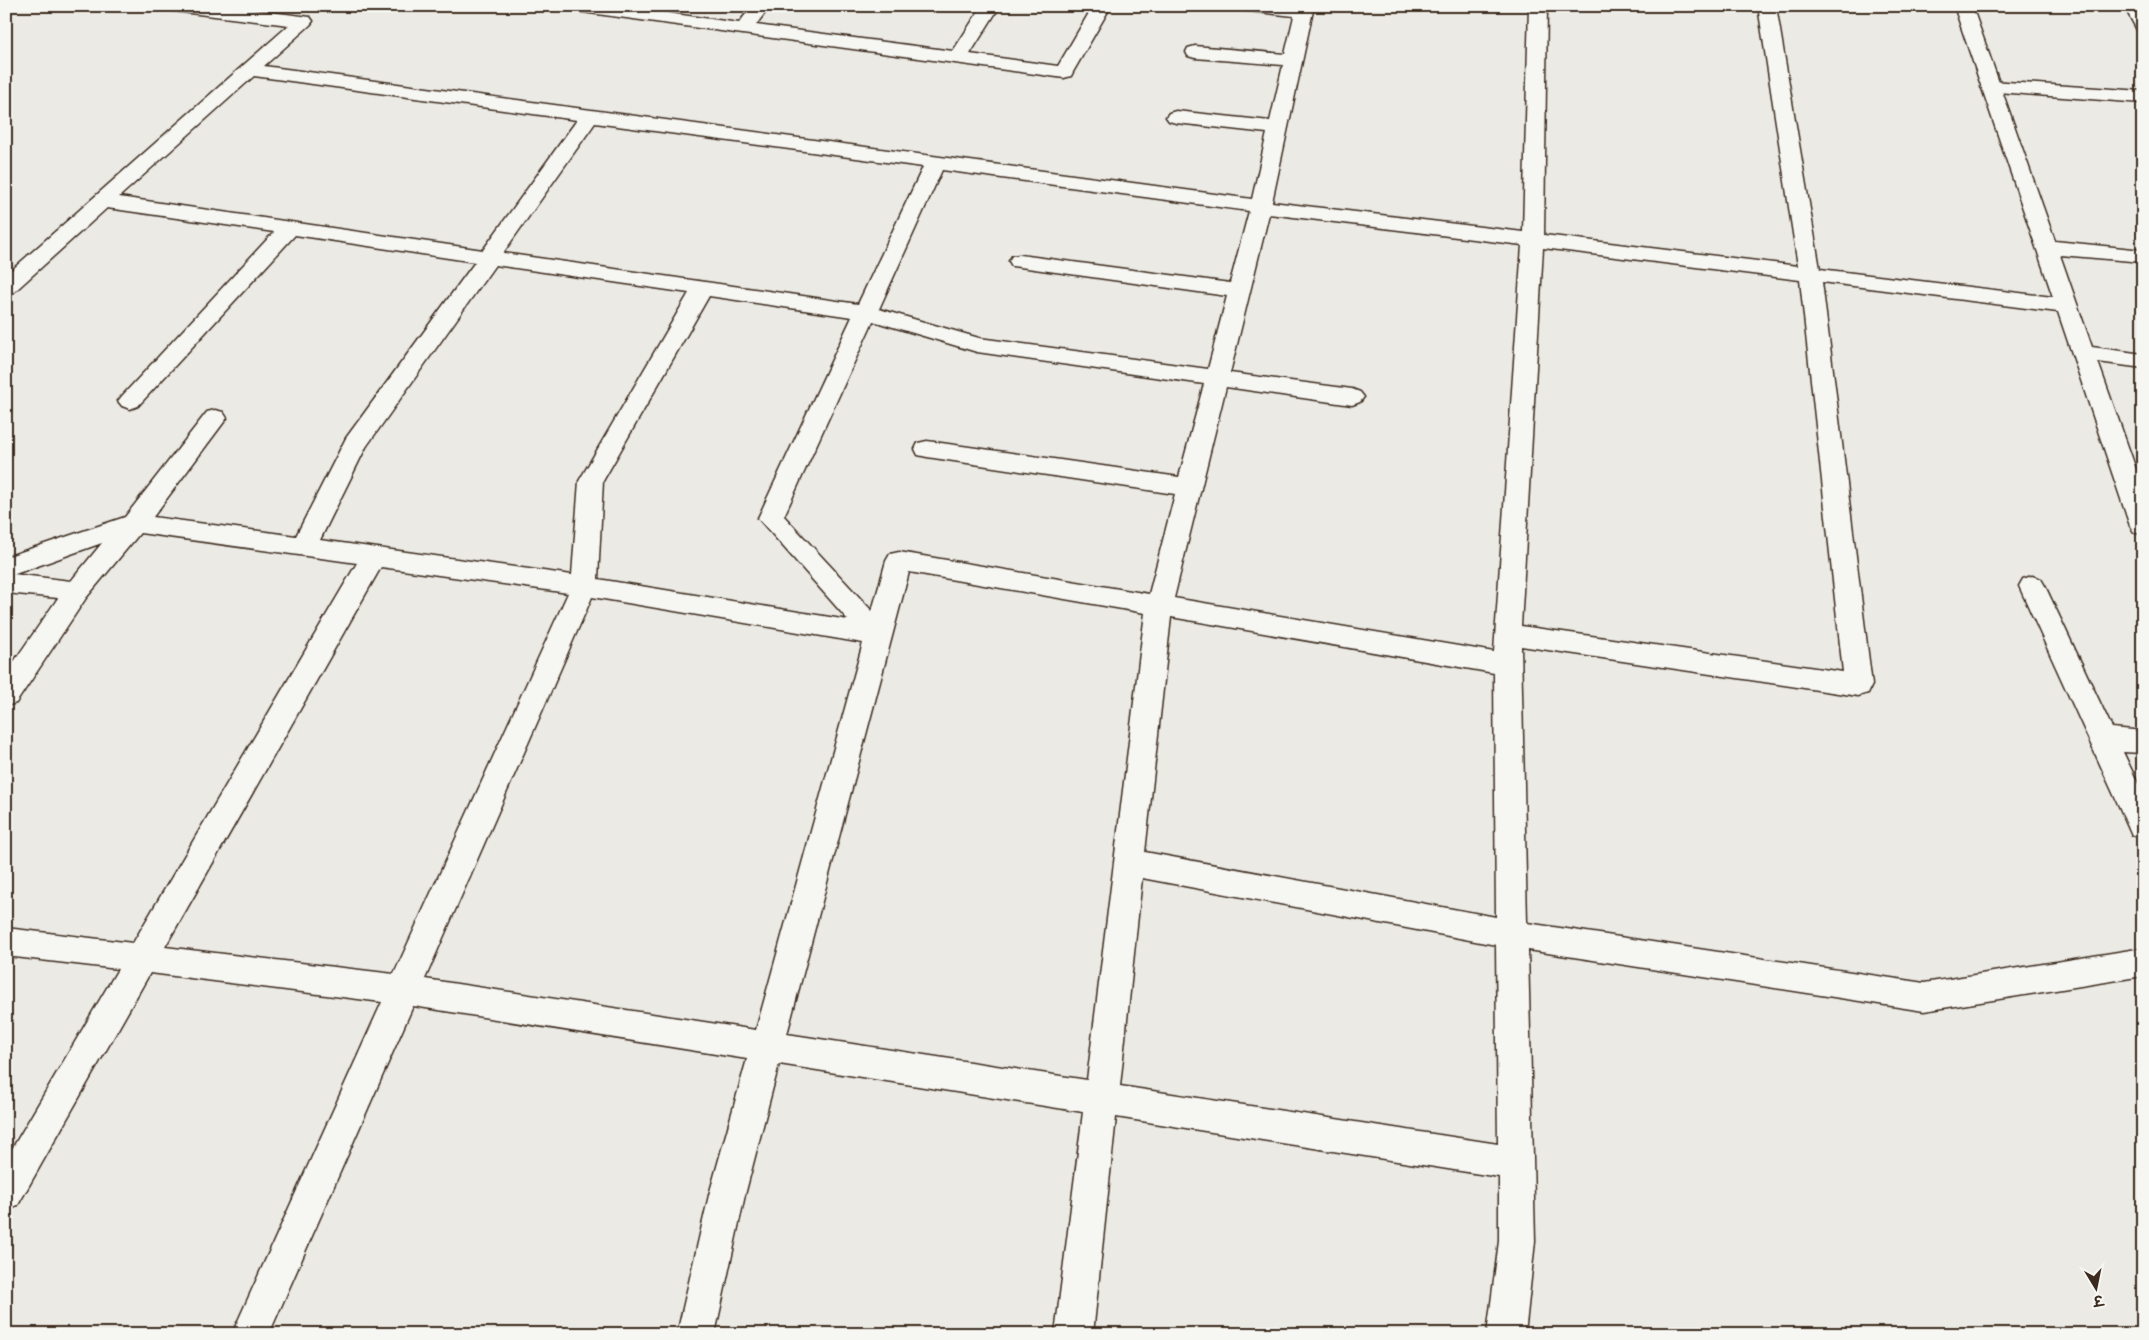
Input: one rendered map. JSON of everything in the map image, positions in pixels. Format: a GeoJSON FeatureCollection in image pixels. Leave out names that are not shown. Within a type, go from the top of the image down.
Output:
{"type":"FeatureCollection","features":[{"type":"Feature","properties":{"kind":"street"},"geometry":{"type":"LineString","coordinates":[[6,287],[304,21],[254,10],[173,6]]}},
{"type":"Feature","properties":{"kind":"street"},"geometry":{"type":"LineString","coordinates":[[575,6],[1064,72],[1102,6]]}},
{"type":"Feature","properties":{"kind":"street"},"geometry":{"type":"LineString","coordinates":[[743,29],[761,6]]}},
{"type":"Feature","properties":{"kind":"street"},"geometry":{"type":"LineString","coordinates":[[958,58],[990,6]]}},
{"type":"Feature","properties":{"kind":"street"},"geometry":{"type":"LineString","coordinates":[[1074,1334],[1159,605],[1261,206],[1305,9],[1248,6]]}},
{"type":"Feature","properties":{"kind":"street"},"geometry":{"type":"LineString","coordinates":[[1506,1334],[1517,1241],[1507,634],[1533,240],[1538,6]]}},
{"type":"Feature","properties":{"kind":"street"},"geometry":{"type":"LineString","coordinates":[[1507,634],[1858,685],[1810,274],[1767,6]]}},
{"type":"Feature","properties":{"kind":"street"},"geometry":{"type":"LineString","coordinates":[[1963,6],[2083,353],[2137,491],[2143,526]]}},
{"type":"Feature","properties":{"kind":"street"},"geometry":{"type":"LineString","coordinates":[[2133,6],[2143,26]]}},
{"type":"Feature","properties":{"kind":"street"},"geometry":{"type":"LineString","coordinates":[[1195,52],[1293,60]]}},
{"type":"Feature","properties":{"kind":"street"},"geometry":{"type":"LineString","coordinates":[[251,70],[1261,206],[2067,306]]}},
{"type":"Feature","properties":{"kind":"street"},"geometry":{"type":"LineString","coordinates":[[1991,87],[2143,97]]}},
{"type":"Feature","properties":{"kind":"street"},"geometry":{"type":"LineString","coordinates":[[304,546],[355,444],[591,116]]}},
{"type":"Feature","properties":{"kind":"street"},"geometry":{"type":"LineString","coordinates":[[1176,117],[1278,128]]}},
{"type":"Feature","properties":{"kind":"street"},"geometry":{"type":"LineString","coordinates":[[878,635],[771,518],[935,162]]}},
{"type":"Feature","properties":{"kind":"street"},"geometry":{"type":"LineString","coordinates":[[103,201],[866,312],[977,345],[1352,397]]}},
{"type":"Feature","properties":{"kind":"street"},"geometry":{"type":"LineString","coordinates":[[130,402],[290,228]]}},
{"type":"Feature","properties":{"kind":"street"},"geometry":{"type":"LineString","coordinates":[[2046,248],[2143,256]]}},
{"type":"Feature","properties":{"kind":"street"},"geometry":{"type":"LineString","coordinates":[[1020,260],[1239,291]]}},
{"type":"Feature","properties":{"kind":"street"},"geometry":{"type":"LineString","coordinates":[[250,1334],[584,586],[591,481],[702,288]]}},
{"type":"Feature","properties":{"kind":"street"},"geometry":{"type":"LineString","coordinates":[[2083,353],[2143,361]]}},
{"type":"Feature","properties":{"kind":"street"},"geometry":{"type":"LineString","coordinates":[[6,695],[77,591],[134,523],[215,418]]}},
{"type":"Feature","properties":{"kind":"street"},"geometry":{"type":"LineString","coordinates":[[926,449],[1189,487]]}},
{"type":"Feature","properties":{"kind":"street"},"geometry":{"type":"LineString","coordinates":[[6,567],[134,523],[584,586],[878,635]]}},
{"type":"Feature","properties":{"kind":"street"},"geometry":{"type":"LineString","coordinates":[[6,1194],[374,556]]}},
{"type":"Feature","properties":{"kind":"street"},"geometry":{"type":"LineString","coordinates":[[696,1334],[727,1195],[899,561],[1507,665]]}},
{"type":"Feature","properties":{"kind":"street"},"geometry":{"type":"LineString","coordinates":[[6,583],[77,591]]}},
{"type":"Feature","properties":{"kind":"street"},"geometry":{"type":"LineString","coordinates":[[2032,586],[2143,826]]}},
{"type":"Feature","properties":{"kind":"street"},"geometry":{"type":"LineString","coordinates":[[2102,739],[2143,742]]}},
{"type":"Feature","properties":{"kind":"street"},"geometry":{"type":"LineString","coordinates":[[1128,862],[1512,934],[1924,997],[2143,962]]}},
{"type":"Feature","properties":{"kind":"street"},"geometry":{"type":"LineString","coordinates":[[6,942],[404,990],[1515,1163]]}}]}
